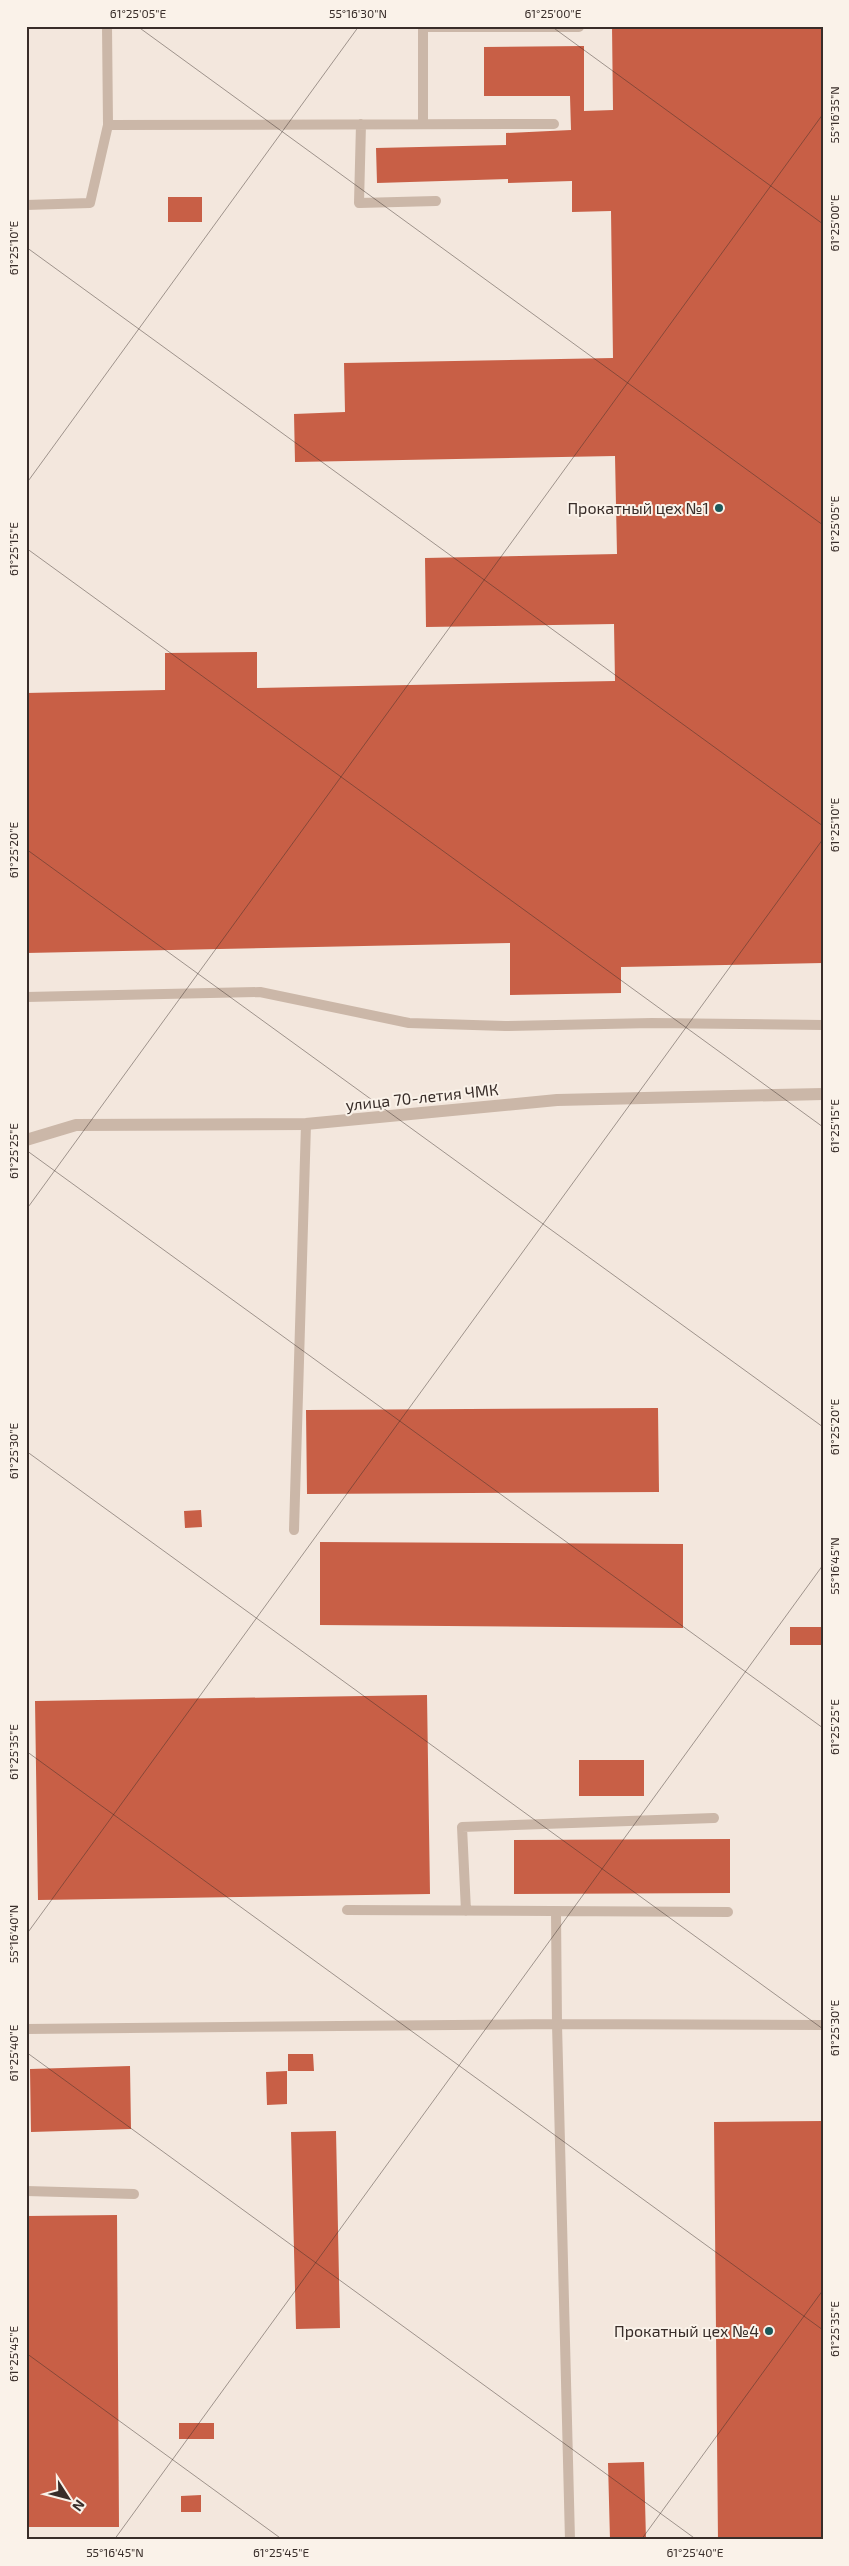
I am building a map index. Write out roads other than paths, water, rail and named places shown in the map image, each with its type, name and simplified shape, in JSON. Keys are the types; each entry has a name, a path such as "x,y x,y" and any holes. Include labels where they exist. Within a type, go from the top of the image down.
{"street":[{"name":"улица 70-летия ЧМК","path":"26,1140 76,1125 306,1124 557,1100 823,1094"}],"lane":[{"path":"26,205 90,203 108,125 107,26"},
{"path":"423,124 423,27 579,27"},
{"path":"361,124 360,203 436,201"},
{"path":"108,125 554,124"},
{"path":"26,997 260,992 409,1023 505,1026 652,1024 823,1025"},
{"path":"294,1530 306,1124"},
{"path":"466,1911 462,1827 714,1818"},
{"path":"347,1910 728,1912"},
{"path":"556,1912 570,2540"},
{"path":"26,2029 557,2024 823,2025"},
{"path":"26,2191 134,2194"}],"place":[{"name":"Прокатный цех №1","path":"719,508"},
{"name":"Прокатный цех №4","path":"769,2331"}]}
